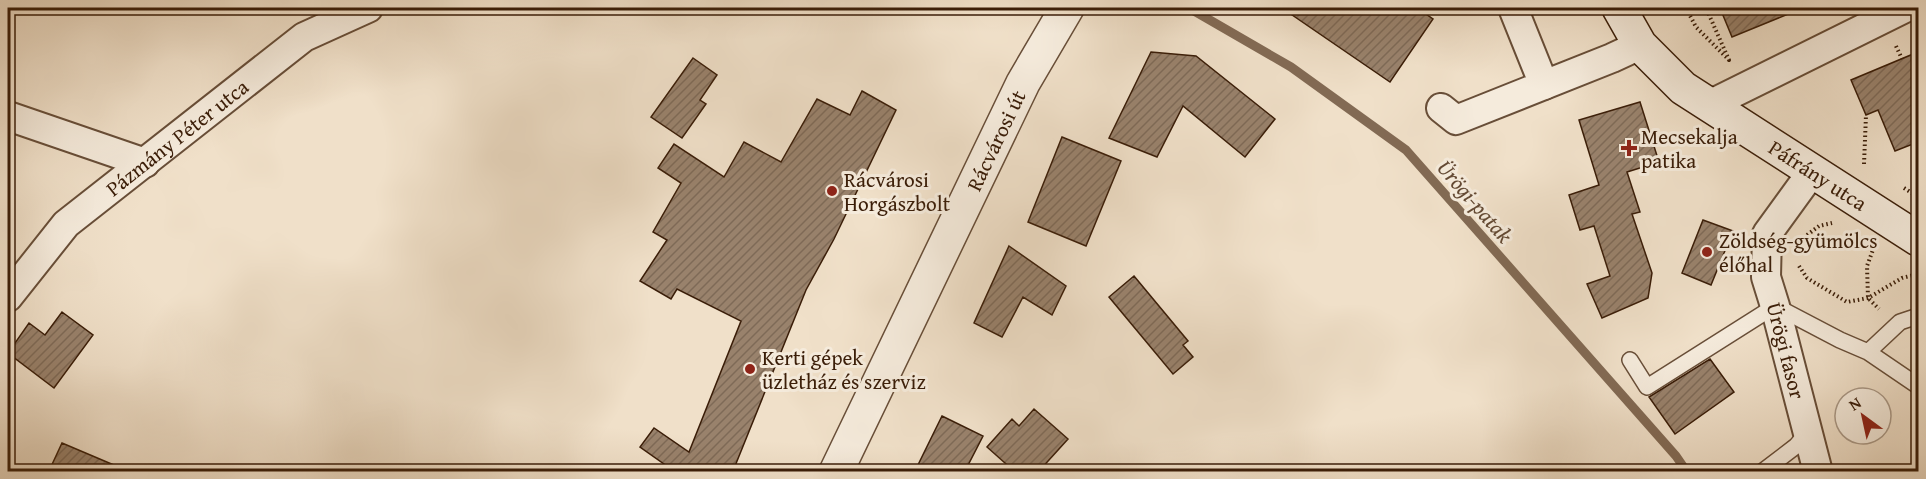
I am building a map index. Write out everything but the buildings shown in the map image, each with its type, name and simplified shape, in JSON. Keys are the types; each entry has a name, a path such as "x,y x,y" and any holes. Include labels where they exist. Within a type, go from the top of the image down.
{"street":[{"name":"Pázmány Péter utca","path":"8,297 66,224 304,37 368,8"},
{"name":"Rácvárosi út","path":"836,471 1023,83 1067,8"},
{"path":"1513,8 1544,85"},
{"name":"Páfrány utca","path":"1619,8 1640,45 1683,88 1918,239"},
{"path":"1709,105 1905,8"},
{"path":"1442,108 1456,120 1640,45"},
{"path":"8,116 145,163"},
{"name":"Ürögi fasor","path":"1812,172 1767,234 1766,277 1818,471"}],"lane":[{"path":"1630,360 1647,387 1775,306 1868,352 1918,386"},
{"path":"1868,352 1900,322 1918,316"},
{"path":"1762,471 1796,446 1808,432"}],"path":[{"path":"1686,8 1696,27 1729,60 1706,8"},
{"path":"1864,164 1866,115"},
{"path":"1855,158 1873,169"},
{"path":"1900,186 1918,197"},
{"path":"1802,241 1818,226 1838,222"},
{"path":"1868,298 1867,266 1875,245"},
{"path":"1798,261 1800,270 1808,278 1847,303 1868,298 1902,278 1918,274"}],"waterway":[{"name":"Ürögi-patak","path":"1189,8 1291,67 1406,150 1676,456 1687,472"}],"place":[{"name":"Mecsekalja patika","path":"1629,148"},
{"name":"Rácvárosi Horgászbolt","path":"832,191"},
{"name":"Zöldség-gyümölcs élőhal","path":"1707,252"},
{"name":"Kerti gépek üzletház és szerviz","path":"750,369"}]}
